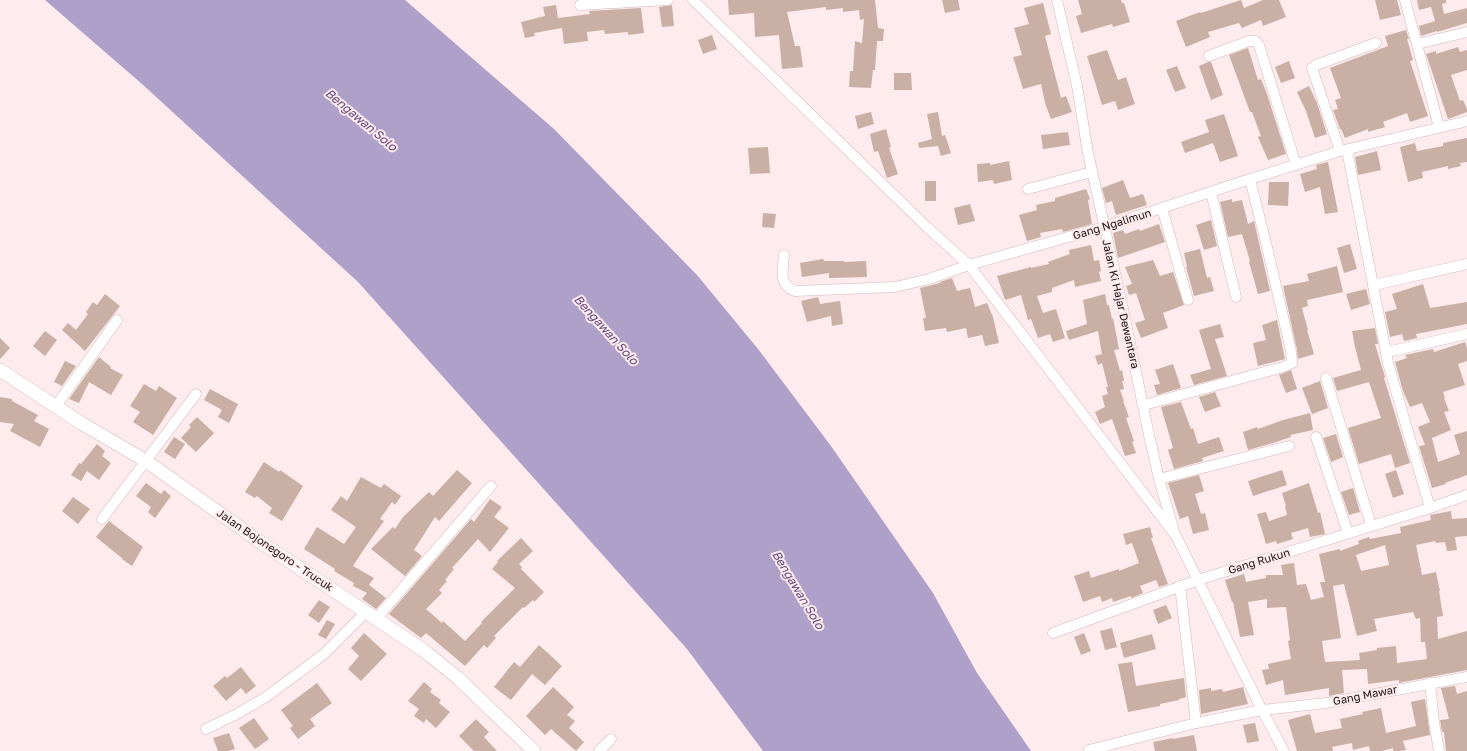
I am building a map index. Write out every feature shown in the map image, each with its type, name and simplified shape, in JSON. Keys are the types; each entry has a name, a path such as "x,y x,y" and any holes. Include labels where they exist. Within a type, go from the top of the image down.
{"street":[{"path":"580,5 668,0"},
{"path":"693,0 923,223 969,265 1176,536 1262,710 1284,751"},
{"name":"Jalan Ki Hajar Dewantara","path":"1057,0 1076,86 1092,172 1159,479 1176,536"},
{"path":"1405,0 1439,127"},
{"path":"1417,44 1467,32"},
{"path":"1209,56 1249,41 1256,41 1259,45 1296,165"},
{"path":"1376,43 1316,65 1312,68 1344,150 1374,285 1388,363 1430,508"},
{"name":"Gang Ngalimun","path":"784,254 783,282 787,288 795,291 895,287 929,279 969,265 1104,227 1344,150 1467,121"},
{"path":"1028,189 1092,172"},
{"path":"1144,405 1283,367 1292,363 1291,351 1250,179"},
{"path":"1211,192 1236,297"},
{"path":"1162,208 1188,300"},
{"path":"1374,285 1467,264"},
{"path":"56,406 117,320"},
{"path":"1387,352 1467,334"},
{"name":"Jalan Bojonegoro - Trucuk","path":"0,370 81,423 146,461 256,539 423,650 458,678 534,751"},
{"path":"1326,378 1371,525"},
{"path":"102,519 196,394"},
{"path":"1316,437 1348,533"},
{"path":"1159,479 1289,446"},
{"path":"206,729 235,715 266,697 324,654 371,615 491,486"},
{"name":"Gang Rukun","path":"1053,633 1198,580 1371,525 1430,508 1467,495"},
{"path":"1180,586 1196,723"},
{"name":"Gang Mawar","path":"1089,750 1196,723 1262,710 1326,703 1467,677"},
{"path":"1430,683 1439,751"},
{"path":"599,751 611,739"}],"water":[{"name":"Bengawan Solo","path":"45,0 405,0 554,129 697,275 758,349 831,446 933,593 977,673 1031,751 763,751 687,649 358,282 142,84"}],"building":[{"path":"728,0 875,0 878,28 884,29 883,41 877,41 875,70 873,70 871,88 849,87 850,71 853,71 855,41 862,43 864,19 860,20 859,10 843,12 843,8 826,10 826,7 787,12 795,46 800,46 803,67 782,69 779,35 755,37 754,13 729,15"},
{"path":"942,0 958,0 960,10 945,13"},
{"path":"1078,0 1121,0 1122,3 1124,3 1130,22 1113,27 1112,24 1081,33 1076,16 1082,14"},
{"path":"1241,0 1244,8 1263,0 1279,0 1286,17 1263,26 1261,20 1242,28 1239,23 1208,32 1210,37 1186,47 1176,21"},
{"path":"1375,0 1397,0 1401,15 1380,20"},
{"path":"1417,0 1446,0 1446,3 1442,4 1444,14 1467,8 1467,23 1421,36 1419,26 1435,21 1431,7 1419,10"},
{"path":"1043,3 1051,34 1045,36 1061,98 1066,96 1072,112 1051,119 1045,103 1041,84 1023,89 1013,57 1022,55 1014,28 1029,24 1024,8"},
{"path":"556,5 558,18 590,14 589,11 641,8 644,33 628,35 628,32 605,34 604,30 587,32 588,41 564,44 562,28 534,33 535,36 525,38 521,22 545,16 543,7"},
{"path":"672,5 674,26 662,27 659,7"},
{"path":"1406,30 1413,60 1410,61 1428,116 1410,122 1407,113 1383,122 1385,127 1368,132 1368,129 1345,138 1333,110 1338,109 1335,100 1341,98 1330,68 1388,46 1385,36"},
{"path":"712,35 717,49 703,54 698,40"},
{"path":"1458,47 1460,52 1467,50 1467,70 1451,75 1460,101 1463,100 1467,112 1448,119 1426,54 1436,51 1436,54"},
{"path":"1248,48 1258,80 1261,79 1267,94 1286,154 1268,160 1258,137 1261,136 1252,112 1250,112 1229,55"},
{"path":"1107,50 1118,80 1126,77 1135,104 1118,110 1115,101 1102,105 1087,56"},
{"path":"1289,61 1295,78 1281,83 1275,67"},
{"path":"1211,62 1223,95 1211,100 1199,66"},
{"path":"1177,66 1186,88 1175,92 1166,70"},
{"path":"894,73 911,73 912,90 894,90"},
{"path":"1309,86 1317,103 1327,134 1315,138 1306,111 1297,92"},
{"path":"871,112 874,124 858,129 855,116"},
{"path":"938,112 942,136 945,135 951,153 941,156 938,146 919,148 918,143 932,139 927,114"},
{"path":"1224,114 1238,156 1220,162 1213,143 1185,153 1181,142 1209,132 1205,120"},
{"path":"886,129 891,147 889,148 898,174 887,178 878,151 874,152 870,134"},
{"path":"1068,132 1070,145 1043,149 1041,135"},
{"path":"1467,138 1467,162 1460,163 1461,166 1448,169 1448,166 1422,172 1423,178 1408,182 1400,147 1415,143 1417,151 1443,146 1443,143"},
{"path":"768,147 770,173 750,174 748,148"},
{"path":"1377,151 1381,170 1358,175 1355,157"},
{"path":"1009,161 1012,180 994,184 993,180 978,182 977,164 990,163 990,165"},
{"path":"1328,162 1338,212 1325,214 1320,187 1305,192 1300,174 1317,169 1316,165"},
{"path":"1123,180 1130,198 1143,194 1147,205 1116,215 1112,201 1106,203 1102,188"},
{"path":"925,181 936,181 936,201 925,201"},
{"path":"1269,182 1289,182 1288,206 1268,205"},
{"path":"1086,189 1090,199 1088,200 1092,224 1063,232 1062,229 1040,233 1041,237 1027,241 1019,215 1037,210 1036,205 1055,201 1055,198"},
{"path":"1232,199 1232,202 1242,200 1248,224 1254,221 1270,291 1258,294 1242,234 1228,237 1220,202"},
{"path":"970,204 975,221 958,225 954,208"},
{"path":"763,213 776,214 774,228 762,227"},
{"path":"1211,220 1217,246 1204,250 1196,225"},
{"path":"1159,224 1165,242 1118,258 1113,233 1123,230 1125,234 1139,229 1140,231"},
{"path":"1350,244 1357,269 1344,273 1337,248"},
{"path":"1091,245 1094,261 1099,260 1101,281 1075,287 1074,280 1052,288 1052,292 1037,296 1043,313 1056,309 1065,338 1053,342 1050,334 1038,338 1031,319 1028,320 1021,295 1005,300 997,276 1049,264 1048,262 1070,254 1069,250"},
{"path":"1200,249 1207,278 1210,277 1214,291 1194,296 1186,267 1184,253"},
{"path":"823,259 824,261 844,262 866,261 867,277 829,278 829,273 802,277 800,263"},
{"path":"1153,260 1160,276 1173,272 1184,305 1163,313 1168,328 1141,338 1135,323 1145,320 1136,293 1129,295 1126,286 1132,284 1125,267"},
{"path":"1337,266 1343,292 1307,300 1308,306 1302,308 1314,354 1298,359 1283,286 1309,281 1307,274"},
{"path":"952,278 957,291 970,288 975,307 987,303 993,317 999,343 985,346 982,335 968,338 966,328 947,332 946,328 925,331 923,318 926,318 920,288"},
{"path":"1423,284 1430,308 1467,302 1467,324 1416,334 1417,338 1404,341 1402,334 1390,337 1385,312 1397,309 1392,294"},
{"path":"1366,289 1370,304 1351,310 1346,294"},
{"path":"105,294 120,306 85,351 62,330 68,323 76,330 88,314 86,312 93,302 97,305"},
{"path":"1105,294 1107,305 1109,305 1112,319 1113,318 1119,349 1114,350 1120,371 1122,370 1124,381 1122,381 1124,389 1120,390 1129,417 1126,418 1134,441 1132,442 1136,453 1125,456 1112,419 1100,424 1095,412 1105,407 1102,396 1108,394 1106,387 1108,387 1102,363 1098,365 1095,356 1102,354 1098,331 1069,340 1066,331 1087,324 1083,300"},
{"path":"818,297 820,304 840,301 843,324 832,326 831,316 807,322 801,301"},
{"path":"1277,320 1285,359 1258,366 1253,343 1266,340 1262,325"},
{"path":"1220,324 1224,337 1215,339 1227,376 1194,385 1190,375 1211,369 1199,330"},
{"path":"1375,328 1378,344 1375,344 1410,463 1395,468 1391,454 1359,464 1348,428 1381,418 1369,382 1337,391 1333,378 1361,370 1352,331"},
{"path":"45,331 57,340 45,356 33,346"},
{"path":"0,338 10,348 0,359"},
{"path":"1465,342 1467,348 1467,361 1458,364 1465,385 1443,392 1449,411 1444,412 1451,430 1432,438 1438,462 1460,454 1454,435 1467,431 1467,475 1432,488 1419,446 1425,445 1418,427 1430,422 1422,403 1410,407 1403,391 1395,362 1407,358 1405,355 1433,349 1434,352"},
{"path":"99,357 111,367 110,368 123,375 111,395 89,382 79,403 69,399"},
{"path":"65,361 76,366 62,386 54,382"},
{"path":"1173,364 1181,388 1157,395 1154,385 1160,384 1155,370"},
{"path":"1291,370 1297,389 1286,393 1279,375"},
{"path":"1320,381 1328,408 1312,414 1302,388"},
{"path":"144,384 156,391 159,386 177,398 153,435 133,422 140,412 130,406"},
{"path":"210,389 238,404 229,423 218,417 222,410 204,400"},
{"path":"1215,392 1221,406 1205,412 1199,397"},
{"path":"0,397 12,399 12,401 38,415 34,421 49,429 40,447 10,431 14,424 0,422"},
{"path":"1181,402 1191,429 1193,428 1198,444 1219,437 1224,451 1202,458 1203,461 1174,469 1168,450 1173,448 1161,407"},
{"path":"1310,413 1313,430 1290,435 1291,437 1248,450 1243,432 1257,427 1258,429 1283,420"},
{"path":"197,417 214,433 196,452 181,438 191,427 189,425"},
{"path":"1336,434 1343,457 1331,462 1323,438"},
{"path":"174,437 185,444 175,459 164,452"},
{"path":"97,444 105,451 102,456 111,463 99,480 87,471 81,481 71,475 79,463 81,464"},
{"path":"264,462 279,472 280,470 303,486 282,521 269,513 272,508 257,496 255,498 245,492"},
{"path":"457,470 472,483 439,521 435,517 414,550 422,556 405,576 371,549 393,527 395,529 403,517 429,492 433,496"},
{"path":"1282,470 1287,485 1253,496 1248,481"},
{"path":"1396,470 1404,494 1393,498 1385,474"},
{"path":"1199,475 1204,491 1195,494 1201,514 1205,513 1209,530 1193,534 1188,516 1180,519 1168,483"},
{"path":"361,477 381,488 384,484 401,496 395,505 392,502 380,519 384,521 353,566 374,578 369,585 386,598 376,609 362,599 367,593 353,586 354,583 334,571 335,569 304,549 317,527 344,544 356,527 331,510 341,496 347,501"},
{"path":"146,483 161,494 164,490 171,496 155,518 148,512 151,507 136,496"},
{"path":"1309,483 1318,513 1320,512 1325,534 1310,537 1308,528 1291,533 1293,539 1277,544 1276,541 1266,544 1257,514 1266,512 1269,521 1287,515 1282,493"},
{"path":"1353,488 1360,512 1349,515 1341,492"},
{"path":"73,497 90,509 78,524 62,511"},
{"path":"490,499 502,507 494,517 509,528 490,552 478,539 452,568 454,569 445,580 447,581 439,590 442,593 426,609 442,623 443,621 465,641 482,623 481,622 515,588 492,569 498,562 497,561 521,538 533,551 519,564 522,567 521,569 544,592 534,602 533,600 524,608 523,607 494,636 496,638 487,648 484,645 465,666 426,633 421,638 389,614 471,519 474,522"},
{"path":"1451,511 1452,519 1467,518 1467,536 1455,537 1457,550 1447,551 1445,542 1436,543 1435,541 1416,545 1422,575 1436,572 1443,616 1437,617 1438,639 1467,631 1467,670 1399,683 1399,680 1368,684 1367,669 1342,670 1344,693 1329,696 1329,688 1285,695 1283,680 1266,685 1262,670 1269,669 1268,664 1291,659 1288,641 1290,640 1286,607 1267,608 1267,599 1248,602 1254,635 1240,637 1233,602 1225,580 1244,574 1246,582 1266,578 1266,575 1283,575 1281,565 1294,563 1297,585 1306,584 1311,600 1324,597 1320,582 1325,582 1319,554 1340,549 1340,551 1359,544 1358,541 1369,537 1370,539 1401,533 1400,527 1431,520 1430,515","holes":["1385,545 1389,565 1361,571 1356,555","1344,584 1357,636 1377,631 1374,619 1413,612 1416,619 1420,618 1421,642 1425,642 1427,659 1397,663 1396,646 1377,648 1377,650 1359,653 1360,660 1325,662 1322,641 1341,638 1333,586"]},
{"path":"109,521 143,547 132,566 96,537"},
{"path":"1150,527 1153,538 1151,538 1168,584 1159,587 1156,580 1140,586 1143,593 1131,598 1131,596 1113,602 1112,598 1102,602 1100,596 1083,602 1074,576 1089,571 1091,578 1119,569 1119,571 1139,563 1132,543 1126,545 1123,534"},
{"path":"319,600 330,607 319,623 308,615"},
{"path":"1166,605 1172,618 1158,624 1153,610"},
{"path":"327,620 335,624 326,639 318,635"},
{"path":"1112,628 1117,647 1105,650 1100,631"},
{"path":"364,633 387,654 361,681 348,669 359,656 351,648"},
{"path":"1084,633 1091,651 1081,655 1074,637"},
{"path":"1152,634 1156,649 1124,658 1120,643"},
{"path":"539,645 562,666 545,685 532,674 511,700 494,687 514,662 520,667"},
{"path":"1132,662 1136,686 1184,678 1186,697 1160,704 1160,706 1128,712 1118,664"},
{"path":"241,667 256,686 246,694 241,688 226,701 213,686 225,676 227,678"},
{"path":"424,682 432,689 430,692 441,700 439,703 450,712 436,728 426,719 424,723 414,716 419,709 408,701"},
{"path":"317,683 332,703 310,719 315,726 298,739 290,728 293,726 281,710"},
{"path":"1455,686 1457,694 1467,691 1467,751 1446,751 1444,732 1442,732 1440,720 1449,719 1441,688"},
{"path":"553,687 574,707 567,715 575,721 569,728 584,742 576,751 551,729 545,735 526,716"},
{"path":"1243,687 1248,704 1201,714 1199,690 1211,688 1211,691 1222,689 1223,692"},
{"path":"1425,699 1430,735 1403,741 1406,750 1393,751 1393,748 1382,751 1370,751 1369,746 1353,750 1352,743 1332,747 1333,751 1297,751 1288,720 1310,714 1315,733 1342,728 1340,719 1381,708 1386,733 1416,726 1411,702"},
{"path":"254,718 269,739 255,749 239,728"},
{"path":"476,719 489,732 484,737 497,751 474,751 459,736"},
{"path":"1255,723 1259,741 1247,743 1243,725"},
{"path":"229,733 235,749 218,751 213,738"},
{"path":"1194,735 1197,751 1155,751 1153,742"}]}
